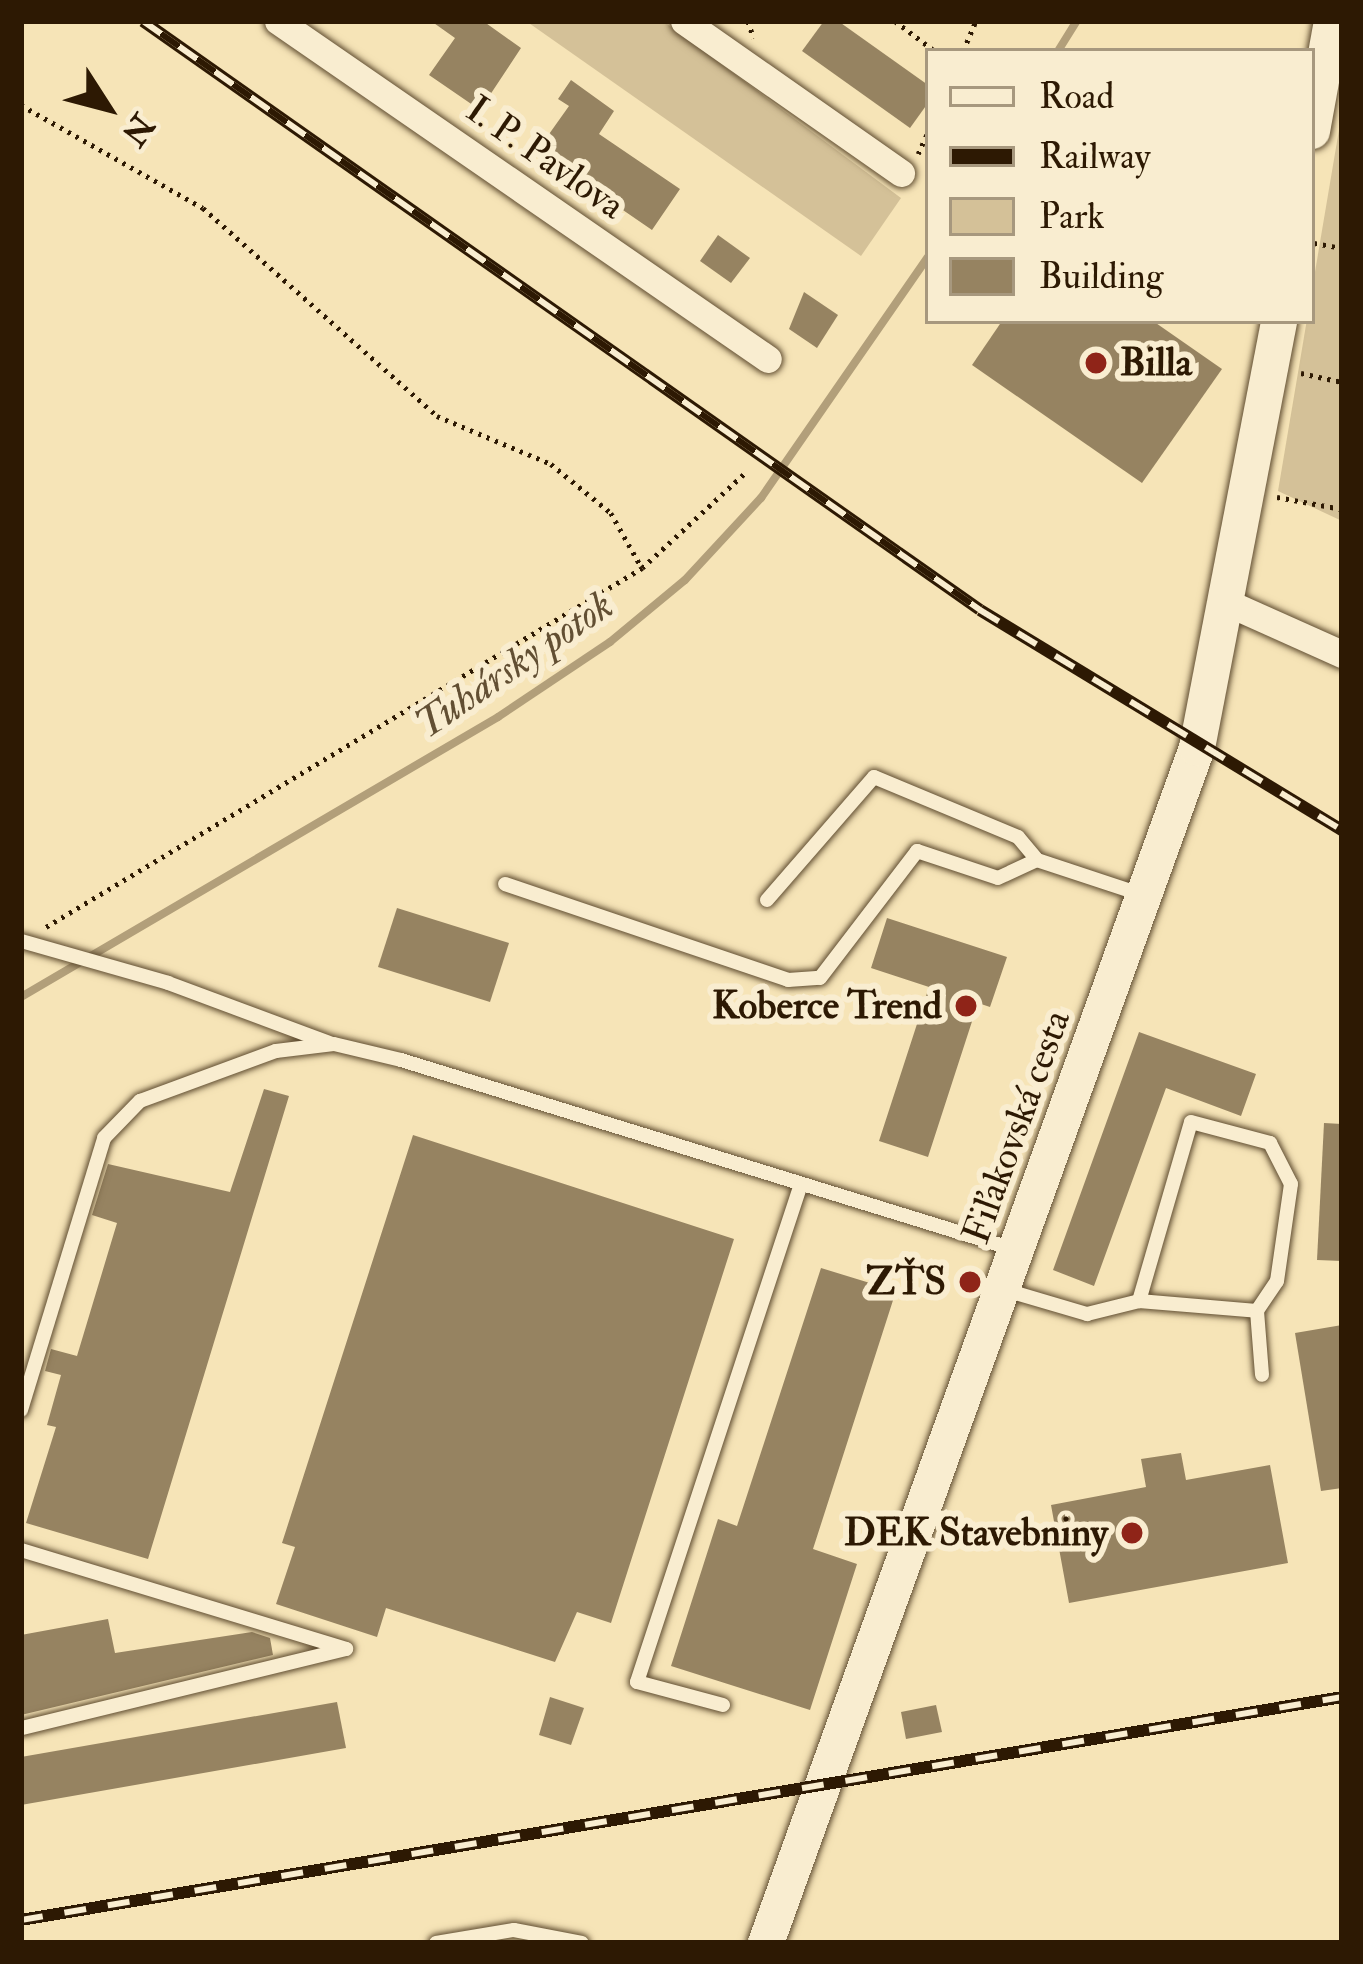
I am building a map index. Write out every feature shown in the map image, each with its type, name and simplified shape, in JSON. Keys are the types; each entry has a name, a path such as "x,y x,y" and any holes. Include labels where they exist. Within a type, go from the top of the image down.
{"street":[{"path":"684,21 901,173"},
{"path":"1315,114 1332,21"},
{"name":"I. P. Pavlova","path":"290,25 768,359"},
{"name":"Fiľakovská cesta","path":"766,1943 1197,748 1278,324"},
{"path":"1228,603 1342,654"}],"lane":[{"path":"766,900 874,777 1018,837 1037,860 1145,896"},
{"path":"505,884 788,980 820,978 916,850 998,878 1037,860"},
{"path":"21,941 168,983 334,1044 1017,1250"},
{"path":"21,1410 104,1138 140,1101 276,1051 334,1044"},
{"path":"1139,1301 1191,1122 1270,1143 1291,1184 1277,1281 1257,1311 1262,1375"},
{"path":"723,1705 637,1682 801,1184"},
{"path":"1002,1289 1087,1314 1139,1301 1257,1311"},
{"path":"21,1550 346,1649 21,1728"},
{"path":"436,1943 514,1930 582,1943"}],"path":[{"path":"896,21 931,48"},
{"path":"21,105 203,208 437,416 551,464 611,513 642,568"},
{"path":"1291,370 1342,382"},
{"path":"21,941 642,568 744,473"},
{"path":"1268,495 1342,509"}],"green space":[{"path":"526,21 663,21 901,198 861,256"},
{"path":"1342,112 1342,521 1278,491 1306,324 1315,324 1315,272"}],"building":[{"path":"431,21 483,21 521,48 480,110 429,75 455,38"},
{"path":"824,21 838,21 925,83 925,107 910,128 802,51"},
{"path":"571,80 614,111 599,134 680,189 652,230 537,151 569,106 558,99"},
{"path":"718,235 750,258 731,283 700,261"},
{"path":"804,292 838,315 817,348 789,329"},
{"path":"1000,324 1157,324 1222,369 1142,483 972,365"},
{"path":"397,908 509,943 490,1002 378,967"},
{"path":"887,918 1007,957 990,1007 978,1003 928,1157 879,1141 929,987 871,968"},
{"path":"1139,1032 1256,1074 1241,1116 1166,1088 1094,1286 1053,1270"},
{"path":"264,1089 289,1096 148,1559 26,1523 56,1427 47,1425 61,1375 45,1371 51,1349 77,1356 117,1223 92,1215 108,1164 230,1192"},
{"path":"1324,1123 1342,1124 1342,1261 1317,1260"},
{"path":"413,1135 734,1239 611,1623 577,1612 555,1662 386,1608 377,1637 276,1604 295,1547 282,1543"},
{"path":"821,1268 896,1291 813,1549 857,1564 810,1710 671,1666 718,1519 737,1526"},
{"path":"1342,1325 1342,1488 1321,1491 1295,1333"},
{"path":"1181,1453 1186,1480 1270,1465 1288,1563 1069,1603 1051,1505 1146,1487 1141,1459"},
{"path":"108,1619 115,1653 252,1632 270,1638 273,1655 21,1715 21,1635"},
{"path":"550,1697 584,1708 571,1745 539,1735"},
{"path":"337,1702 346,1748 21,1805 21,1757"},
{"path":"936,1705 942,1732 906,1739 901,1712"}],"waterway":[{"name":"Tuhársky potok","path":"1060,48 1077,21"},
{"name":"Tuhársky potok","path":"21,997 498,717 610,642 685,580 761,498 925,261"}],"railway":[{"path":"143,21 980,610 1342,830"},
{"path":"21,1920 1342,1697"}],"place":[{"name":"Billa","path":"1096,363"},
{"name":"Koberce Trend","path":"966,1006"},
{"name":"ZŤS","path":"970,1282"},
{"name":"DEK Stavebniny","path":"1132,1533"}]}
